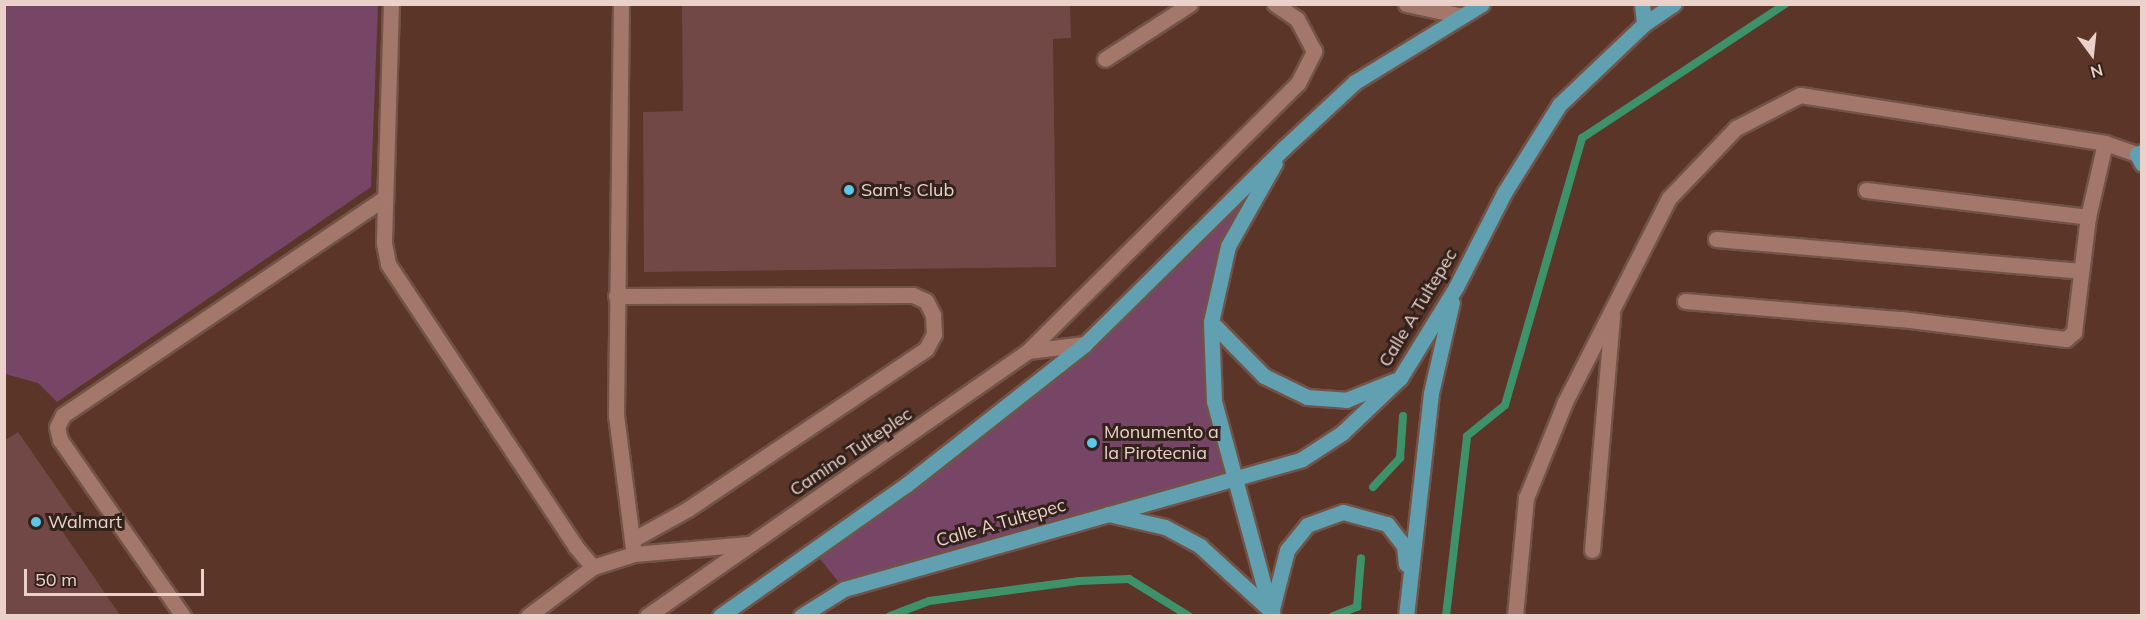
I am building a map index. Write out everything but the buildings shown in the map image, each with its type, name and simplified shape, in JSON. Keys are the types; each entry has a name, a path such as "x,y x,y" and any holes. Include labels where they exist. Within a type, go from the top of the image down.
{"main road":[{"path":"720,615 906,485 1085,344 1284,148 1355,82 1482,4"},
{"path":"1642,4 1644,24"},
{"name":"Calle A Tultepec","path":"801,615 844,589 1106,514 1237,480 1302,459 1342,434 1400,378 1456,287 1504,193 1559,105 1644,24 1674,4"},
{"path":"1272,614 1214,401 1212,322 1228,246 1284,148"},
{"path":"1406,615 1431,393 1456,287"},
{"path":"1212,322 1264,376 1307,397 1346,400 1400,378"},
{"path":"1272,614 1287,550 1308,525 1343,512 1387,524 1404,546 1409,590"},
{"path":"1106,514 1165,526 1200,546 1272,614"}],"street":[{"path":"391,4 384,243 388,264 576,547 593,567"},
{"path":"621,4 616,415 633,547"},
{"path":"1105,59 1190,4"},
{"path":"1028,351 1298,83 1314,51 1297,19 1275,4"},
{"path":"1406,4 1462,16"},
{"path":"1515,615 1526,498 1565,402 1669,198 1736,128 1800,95 2105,143 2140,156"},
{"path":"1684,301 1901,319 2066,339 2074,332 2088,217 2105,143"},
{"path":"1866,190 2088,217"},
{"path":"183,615 60,440 57,427 63,415 385,198"},
{"path":"1716,239 2081,271"},
{"path":"528,615 593,567 633,547 926,350 934,334 933,315 926,301 913,295 616,296"},
{"path":"1592,550 1613,306"},
{"name":"Camino Tulteplec","path":"647,615 1028,351 1085,344"},
{"path":"633,547 751,544"},
{"path":"546,615 553,598"}],"shaded area":[{"path":"5,4 378,5 371,187 57,402 38,383 5,374"},
{"path":"1282,151 1228,246 1211,312 1214,401 1234,479 844,589 813,550 1128,310"}],"waterway":[{"path":"1446,616 1467,436 1505,405 1582,138 1785,4"},
{"path":"1373,487 1400,458 1403,416"},
{"path":"1333,616 1357,607 1361,558"},
{"path":"890,616 929,601 1078,581 1129,579 1189,616"}],"place":[{"name":"Sam's Club","path":"849,190"},
{"name":"Monumento a la Pirotecnia","path":"1092,443"},
{"name":"Walmart","path":"36,522"}]}
